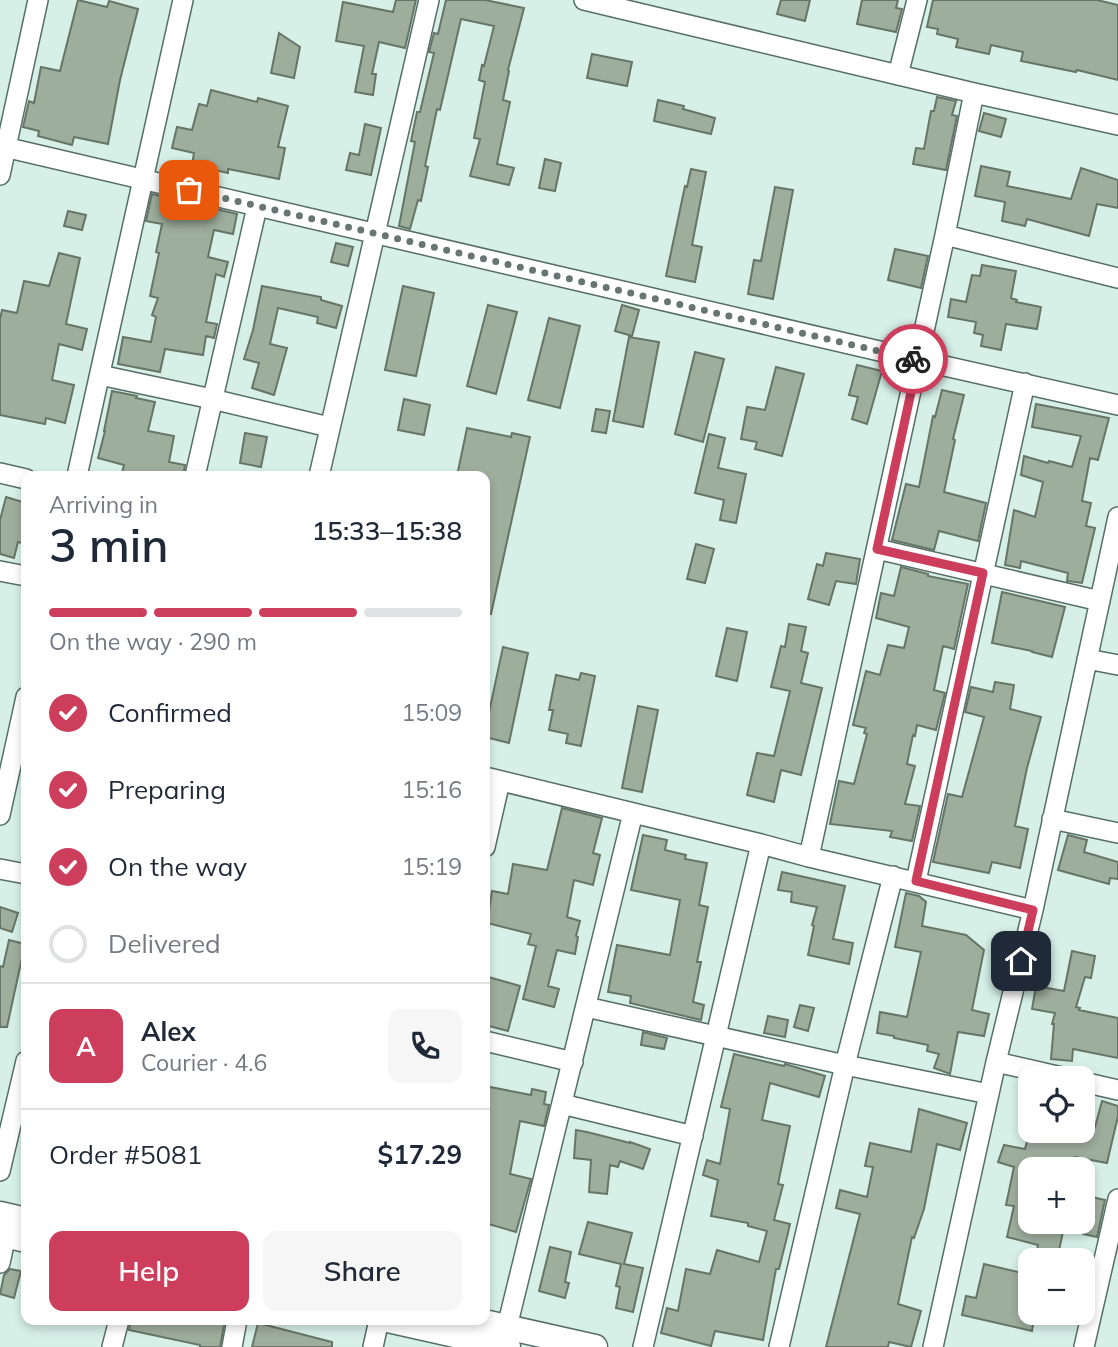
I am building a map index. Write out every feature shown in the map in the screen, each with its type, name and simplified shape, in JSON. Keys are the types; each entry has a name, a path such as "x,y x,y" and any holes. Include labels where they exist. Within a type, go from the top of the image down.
{"main road":[{"path":"414,1325 503,1342 595,1347"},
{"path":"481,1325 503,1342"}],"street":[{"path":"0,175 3,147 38,0"},
{"path":"78,471 183,0"},
{"path":"320,471 429,0"},
{"path":"584,0 1118,125"},
{"path":"898,75 917,0"},
{"path":"809,857 974,93"},
{"path":"3,147 1118,405"},
{"path":"196,471 257,207"},
{"path":"945,235 1118,278"},
{"path":"100,375 329,427"},
{"path":"916,881 1025,383"},
{"path":"0,472 21,477"},
{"path":"933,1347 996,1062 1033,910 1118,517"},
{"path":"877,549 1100,601"},
{"path":"0,571 21,575"},
{"path":"1087,659 1118,665"},
{"path":"0,815 21,720"},
{"path":"490,798 492,779 1033,910"},
{"path":"503,1342 634,813"},
{"path":"1052,819 1118,833"},
{"path":"643,1347 761,844"},
{"path":"0,869 21,873"},
{"path":"779,1347 845,1065 893,876"},
{"path":"586,1007 989,1094"},
{"path":"490,1042 573,1062"},
{"path":"996,1062 1018,1067"},
{"path":"0,1171 21,1081"},
{"path":"1095,1085 1118,1090"},
{"path":"562,1104 693,1136"},
{"path":"1084,1347 1114,1235 1118,1199"},
{"path":"0,1263 8,1231"},
{"path":"112,1347 118,1325"},
{"path":"232,1347 236,1325"},
{"path":"373,1347 378,1325"}],"building":[{"path":"78,0 107,7 109,1 138,9 120,80 108,144 74,137 72,145 38,136 39,131 23,127 29,101 34,103 41,67 60,71"},
{"path":"396,0 416,0 405,48 379,42 372,74 376,74 373,95 355,92 364,46 336,41 343,2 393,12"},
{"path":"446,0 485,0 524,8 508,70 503,100 510,102 497,164 514,168 509,185 470,176 480,139 474,138 485,82 479,80 494,26 461,19 440,110 437,109 421,201 418,200 410,229 399,226 415,142 411,141 434,53 429,52 434,33 438,34"},
{"path":"781,0 810,0 805,21 777,14"},
{"path":"862,0 898,0 896,8 902,9 896,32 857,24"},
{"path":"933,0 1097,0 1118,5 1118,80 1021,61 1023,52 991,45 989,54 956,47 958,39 937,34 938,29 927,27"},
{"path":"279,33 300,47 294,78 271,73"},
{"path":"592,54 632,62 627,86 587,78"},
{"path":"211,90 257,102 258,98 288,106 278,147 285,148 279,179 228,169 228,173 192,165 194,153 172,148 177,127 192,130 199,104 207,106"},
{"path":"937,97 956,101 952,115 957,116 946,170 913,164 916,148 924,149 931,111 934,111"},
{"path":"658,100 684,106 683,109 715,118 711,134 654,121"},
{"path":"984,113 1006,119 1001,137 979,131"},
{"path":"365,124 381,128 371,175 346,170 350,153 359,155"},
{"path":"545,159 561,163 555,191 539,188"},
{"path":"981,166 1010,172 1007,186 1071,199 1081,168 1118,180 1118,208 1097,204 1089,236 1027,219 1025,226 1002,221 1005,202 975,196"},
{"path":"691,169 706,172 692,245 702,247 695,282 666,276"},
{"path":"775,187 793,190 773,299 748,294 754,260 761,261"},
{"path":"152,194 237,214 233,234 214,230 208,257 228,262 224,277 216,274 206,322 217,324 214,338 206,336 203,355 165,349 160,372 118,364 123,337 151,342 156,317 152,315 158,298 150,296 162,224 146,221"},
{"path":"68,211 86,215 82,230 64,226"},
{"path":"336,243 353,247 348,266 331,262"},
{"path":"895,249 928,256 921,288 888,280"},
{"path":"59,253 80,258 66,324 87,329 82,350 59,344 52,380 74,385 65,423 46,418 45,424 0,415 2,310 17,313 24,281 49,286"},
{"path":"982,265 1016,271 1011,298 1017,300 1016,302 1041,307 1037,329 1006,324 1001,350 981,346 983,335 974,333 976,322 948,317 951,299 966,302 972,275 980,276"},
{"path":"262,286 321,297 321,300 342,306 336,328 317,323 318,317 278,308 270,344 287,348 274,395 252,388 259,363 244,359"},
{"path":"403,286 434,293 416,376 385,370"},
{"path":"488,305 517,312 496,394 467,386"},
{"path":"622,305 639,310 632,336 615,331"},
{"path":"549,318 580,326 560,408 528,400"},
{"path":"629,337 659,342 643,427 613,421"},
{"path":"695,352 724,359 703,442 675,434"},
{"path":"857,365 882,371 867,424 852,419 858,397 849,395"},
{"path":"776,367 804,374 782,456 755,449 757,442 741,439 747,407 765,410"},
{"path":"942,390 964,395 944,492 986,503 978,541 939,531 934,550 892,540 906,484 919,487 933,416 935,417"},
{"path":"112,391 155,402 148,431 174,436 169,462 185,465 184,471 122,471 124,465 98,458"},
{"path":"404,399 430,405 424,435 398,430"},
{"path":"1036,404 1109,418 1098,460 1090,458 1082,501 1091,503 1086,526 1095,528 1082,583 1067,581 1068,573 1021,561 1020,568 1005,565 1014,510 1035,517 1043,482 1021,475 1024,456 1072,467 1081,436 1032,427"},
{"path":"596,409 610,411 606,433 592,431"},
{"path":"467,428 511,437 512,433 530,437 491,614 490,471 458,471"},
{"path":"245,433 267,437 261,467 240,463"},
{"path":"709,434 725,438 718,468 746,474 736,523 720,520 724,500 695,493"},
{"path":"6,497 21,502 21,543 18,542 14,558 0,554 0,520"},
{"path":"696,544 714,549 705,583 687,579"},
{"path":"826,553 860,559 856,584 836,581 829,605 808,599 817,564 823,566"},
{"path":"901,567 968,584 954,649 943,646 934,690 945,693 936,730 917,725 915,736 913,735 907,764 915,766 905,804 920,806 912,841 890,837 892,831 830,824 839,781 854,784 867,734 864,733 866,728 853,725 866,671 880,675 888,645 904,648 909,627 876,618 881,593 894,596"},
{"path":"1002,592 1065,607 1052,657 992,643"},
{"path":"789,624 806,627 801,651 808,653 801,683 822,688 801,775 781,770 774,802 747,795 757,753 774,756 790,691 771,687 781,646 785,647"},
{"path":"727,628 747,632 737,681 716,676"},
{"path":"503,647 528,653 509,743 490,738 490,708"},
{"path":"581,673 595,676 581,746 566,743 568,734 549,730 553,710 549,710 556,675 579,680"},
{"path":"995,682 1014,685 1010,709 1041,717 1015,826 1028,829 1020,868 992,862 989,873 933,862 948,794 962,797 984,717 965,712 971,687 993,692"},
{"path":"638,706 658,710 642,792 622,788"},
{"path":"562,808 602,818 593,853 600,855 593,885 574,880 567,917 580,921 576,936 578,937 575,954 557,950 548,986 559,989 554,1007 523,999 536,946 528,944 531,934 490,924 492,891 508,894 513,864 547,870"},
{"path":"643,835 667,840 665,850 686,855 685,859 707,863 699,905 708,907 697,962 701,962 693,1002 704,1005 701,1020 630,1003 631,996 608,992 617,945 670,955 680,900 631,890"},
{"path":"1068,835 1087,840 1084,852 1118,862 1118,879 1110,878 1109,884 1058,870"},
{"path":"782,872 845,886 833,939 853,943 849,964 808,955 817,907 791,902 792,892 778,890"},
{"path":"906,893 919,896 926,902 922,926 966,935 984,950 972,1010 989,1014 984,1036 958,1032 950,1074 934,1068 939,1054 927,1051 928,1045 877,1033 880,1012 907,1017 921,952 895,947"},
{"path":"0,907 18,913 12,932 0,928"},
{"path":"9,940 21,943 21,962 7,1027 0,1027 0,966 3,967"},
{"path":"1072,951 1095,956 1091,978 1085,977 1076,1007 1080,1008 1079,1010 1118,1018 1118,1058 1073,1049 1072,1061 1051,1059 1055,1013 1032,1009 1036,986 1064,991"},
{"path":"490,977 520,986 508,1031 490,1026"},
{"path":"800,1005 814,1008 808,1031 794,1027"},
{"path":"768,1016 788,1020 785,1037 764,1033"},
{"path":"643,1032 667,1038 664,1049 641,1045"},
{"path":"734,1054 784,1066 785,1064 825,1076 819,1097 770,1083 762,1120 790,1126 778,1184 783,1185 774,1220 790,1224 779,1269 776,1269 763,1340 715,1331 711,1346 661,1333 667,1308 678,1311 686,1269 710,1274 717,1250 759,1262 767,1231 748,1226 748,1223 711,1216 718,1180 703,1175 707,1160 720,1164 730,1109 721,1107"},
{"path":"490,1087 531,1095 532,1089 546,1092 544,1104 549,1105 544,1126 520,1121 510,1174 531,1179 516,1232 490,1224"},
{"path":"1102,1101 1118,1106 1107,1163 1095,1161 1095,1157 1018,1157 1018,1234 1062,1234 1060,1248 1037,1248 1038,1245 1007,1237 1014,1206 1006,1205 1014,1167 998,1162 1004,1145 1025,1149 1027,1143 1095,1143 1095,1127"},
{"path":"919,1109 967,1123 960,1150 937,1144 924,1209 914,1238 912,1237 898,1304 921,1311 911,1347 889,1342 888,1347 826,1347 860,1214 836,1208 840,1190 867,1197 873,1167 865,1166 870,1143 911,1152"},
{"path":"576,1130 650,1149 643,1169 620,1161 618,1167 610,1165 607,1194 589,1192 591,1160 574,1158"},
{"path":"1095,1198 1105,1200 1097,1237 1083,1234 1095,1234"},
{"path":"588,1222 632,1233 624,1264 643,1268 633,1312 616,1308 620,1287 616,1286 621,1264 579,1254"},
{"path":"550,1247 571,1252 565,1298 539,1291"},
{"path":"984,1264 1018,1272 1018,1325 1033,1325 1032,1331 962,1315 966,1296 976,1298"},
{"path":"10,1269 21,1271 14,1298 0,1294 4,1275"},
{"path":"130,1325 224,1325 220,1347 200,1347 129,1330"},
{"path":"258,1325 332,1342 332,1347 252,1347"}],"way so far":[{"path":"189,190 913,359"}],"route":[{"path":"913,359 918,360 877,549 983,573 916,881 1033,910 1021,961"}]}
